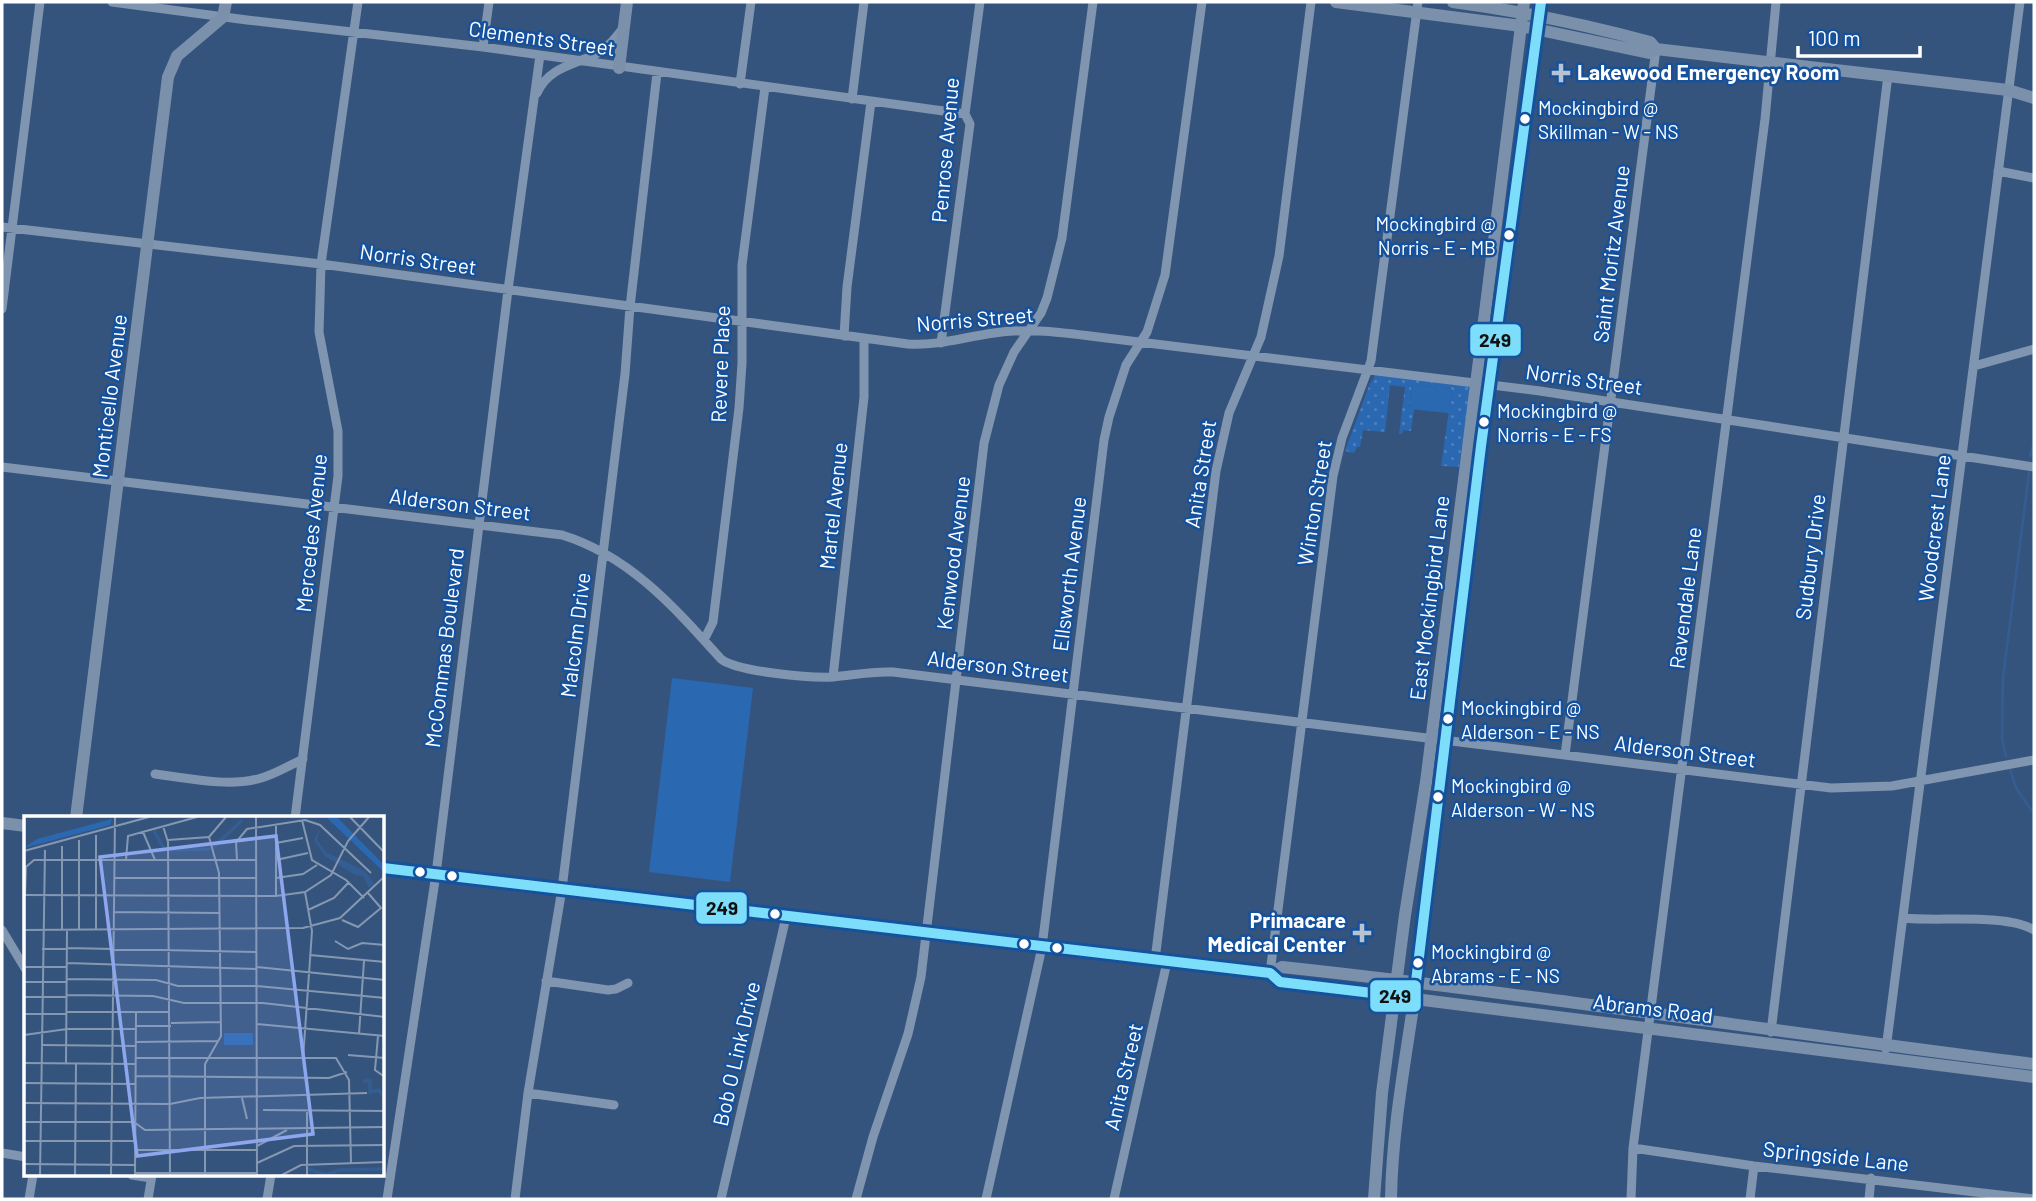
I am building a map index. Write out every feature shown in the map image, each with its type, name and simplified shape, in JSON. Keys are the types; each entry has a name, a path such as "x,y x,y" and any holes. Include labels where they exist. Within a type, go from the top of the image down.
{"main road":[{"path":"223,17 226,2"},
{"path":"619,68 627,2"},
{"path":"1336,2 1417,7 1648,53 1656,49 2008,90 2034,89"},
{"path":"1453,2 1540,8 1650,42 1656,49"},
{"name":"East Mockingbird Lane","path":"1391,1199 1394,1141 1434,843 1438,738 1512,159 1524,7"},
{"name":"East Mockingbird Lane","path":"1512,159 1540,8"},
{"name":"Monticello Avenue","path":"76,816 168,77 177,57 223,17"},
{"path":"2008,90 2034,98"},
{"name":"East Mockingbird Lane","path":"1374,1199 1382,1093 1397,980 1426,782 1438,738"},
{"path":"1426,782 1430,806 1428,831 1434,843"},
{"path":"2,823 24,826"},
{"name":"Abrams Road","path":"385,868 1270,973 1282,967 1416,981 1650,1013 1771,1037"},
{"name":"Abrams Road","path":"1270,973 1280,982 1648,1027 1771,1037 1886,1052 2034,1077"},
{"path":"1560,1016 1561,1001"},
{"name":"Abrams Road","path":"1886,1052 2034,1065"}],"street":[{"path":"2,309 7,227 40,2"},
{"name":"Clements Street","path":"112,2 483,47 965,114"},
{"name":"Mercedes Avenue","path":"295,816 339,458 338,431 319,332 321,264 358,2"},
{"path":"483,47 489,2"},
{"path":"740,84 751,2"},
{"path":"852,99 864,2"},
{"name":"Penrose Avenue","path":"941,343 970,124 965,114 980,2"},
{"name":"Kenwood Avenue","path":"856,1199 873,1137 908,1034 921,977 984,443 999,385 1014,352 1041,313 1047,298 1062,238 1093,2"},
{"name":"Ellsworth Avenue","path":"986,1199 1042,947 1106,429 1126,365 1147,332 1165,275 1202,2"},
{"name":"Anita Street","path":"1114,1199 1161,961 1186,708 1222,440 1229,413 1254,356 1279,256 1311,2"},
{"name":"Ravendale Lane","path":"1631,1199 1633,1148 1771,61 1776,2"},
{"name":"Woodcrest Lane","path":"1886,1052 2020,2"},
{"name":"Winton Street","path":"1270,973 1333,476 1342,438 1370,369 1417,7"},
{"name":"McCommas Boulevard","path":"534,101 547,78 575,61 595,55 604,49 624,26"},
{"name":"Saint Moritz Avenue","path":"1565,755 1656,49"},
{"name":"McCommas Boulevard","path":"387,1199 436,874 508,290 540,55"},
{"name":"Malcolm Drive","path":"516,1199 528,1093 562,889 625,374 630,307 657,73"},
{"name":"Sudbury Drive","path":"1771,1037 1888,75"},
{"name":"Revere Place","path":"704,640 713,622 739,408 742,265 765,87"},
{"path":"844,336 847,287 871,102"},
{"path":"1998,172 2034,178"},
{"name":"Norris Street","path":"7,227 321,264 864,339 925,345 996,332 1030,329 1370,369 1611,401 2034,467"},
{"path":"996,332 1009,340 1014,352"},
{"name":"Martel Avenue","path":"832,677 864,397 864,339"},
{"path":"1974,366 2034,349"},
{"name":"Alderson Street","path":"2,467 562,535 585,542 604,552 640,577 722,659 734,667 816,677 873,671 1438,738 1802,785 1861,789 1892,786 2034,760"},
{"path":"155,774 244,782 277,772 303,759"},
{"name":"Bob O Link Drive","path":"721,1199 786,917"},
{"path":"1903,918 2006,921 2034,930"},
{"path":"2,930 24,967"},
{"path":"546,981 608,990 628,983"},
{"path":"528,1093 614,1105"},
{"name":"Springside Lane","path":"1633,1148 1755,1166 1871,1178 1984,1196 2034,1199"},
{"path":"2,1153 24,1157"},
{"path":"1751,1199 1755,1166"},
{"path":"29,1199 33,1176"},
{"path":"148,1199 151,1176"},
{"path":"267,1199 271,1176"},
{"path":"1869,1199 1871,1178"}],"shaded area":[{"path":"1376,374 1468,386 1470,390 1459,467 1441,466 1452,389 1412,385 1409,408 1414,409 1411,431 1403,430 1402,434 1399,434 1405,387 1390,385 1385,432 1363,430 1360,447 1357,447 1354,453 1345,451"},
{"path":"1412,385 1452,389 1449,413 1409,409"},
{"path":"672,678 753,688 730,882 649,872"}],"waterway":[{"path":"2030,456 2034,442"},
{"path":"2006,756 2002,739 2003,678 2029,473"},
{"path":"2010,769 2016,788 2034,814"}],"transit line":[{"name":"249","path":"385,868 1270,973 1280,982 1414,998 1481,446 1541,2"}],"place":[{"name":"Lakewood Emergency Room","path":"1561,73"},
{"name":"Mockingbird @ Skillman - W - NS","path":"1525,119"},
{"name":"Mockingbird @ Norris - E - MB","path":"1509,235"},
{"name":"Mockingbird @ Norris - E - FS","path":"1484,422"},
{"name":"Mockingbird @ Alderson - E - NS","path":"1448,719"},
{"name":"Mockingbird @ Alderson - W - NS","path":"1438,797"},
{"name":"Primacare Medical Center","path":"1362,933"},
{"name":"Mockingbird @ Abrams - E - NS","path":"1418,963"}]}
